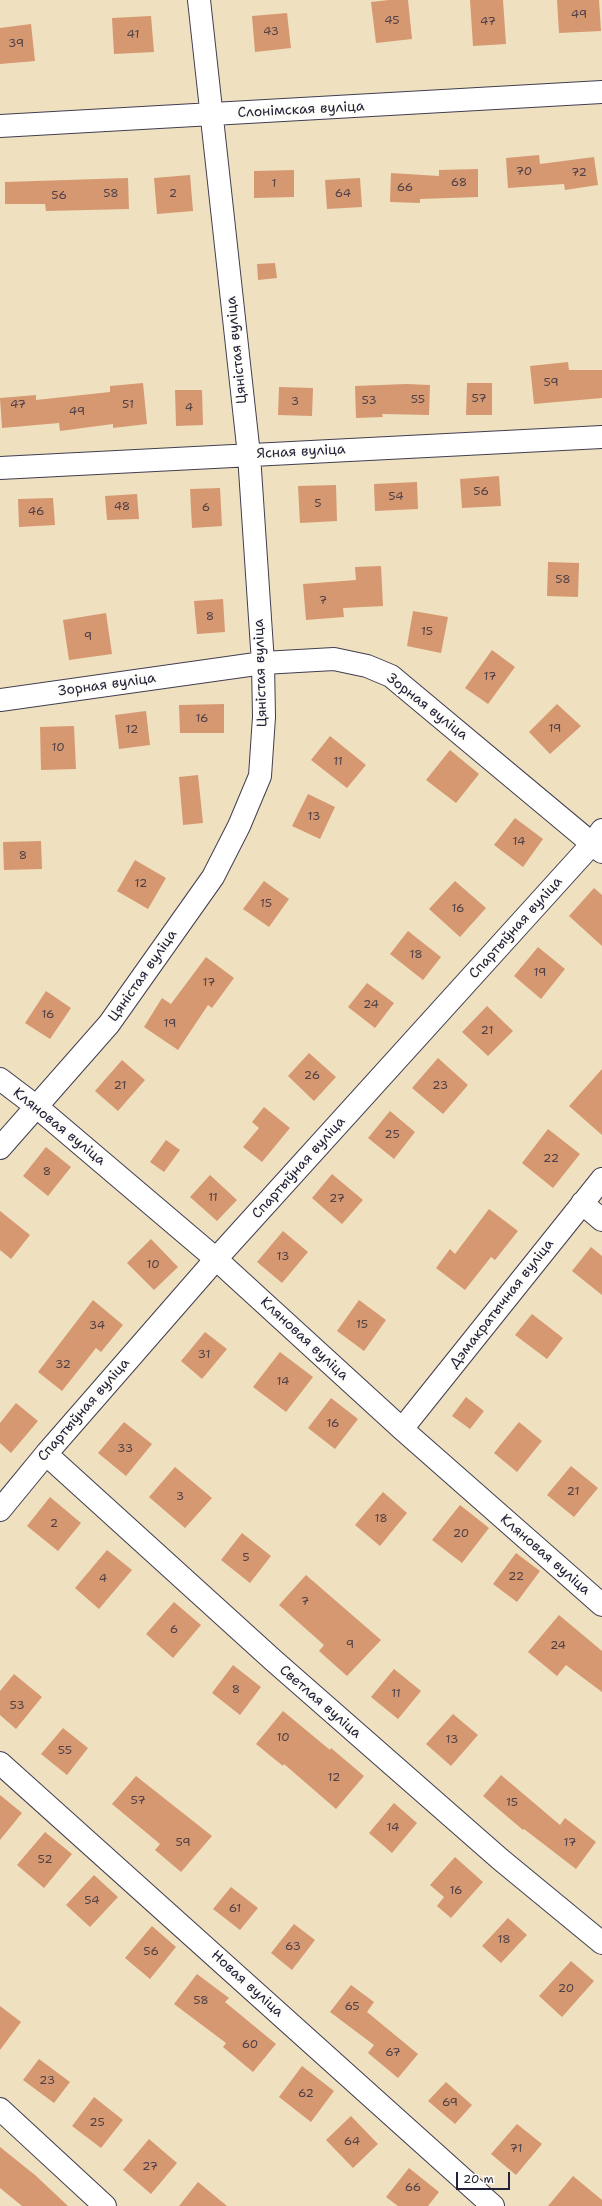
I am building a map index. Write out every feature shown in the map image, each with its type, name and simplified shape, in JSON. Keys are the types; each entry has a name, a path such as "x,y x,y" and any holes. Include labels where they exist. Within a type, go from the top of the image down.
{"street":[{"name":"Цяністая вуліца","path":"0,1148 109,1024 213,877 239,826 260,776 264,717 263,663 249,455 199,0"},
{"name":"Слонімская вуліца","path":"0,126 602,92"},
{"name":"Ясная вуліца","path":"0,468 602,437"},
{"name":"Зорная вуліца","path":"0,700 263,663 334,659 367,666 391,676 599,842"},
{"name":"Спартыўная вуліца","path":"0,1510 46,1454 216,1259 599,842"},
{"name":"Кляновая вуліца","path":"0,1079 37,1107 216,1259 402,1430 602,1605"},
{"name":"Дэмакратычная вуліца","path":"402,1430 602,1178"},
{"path":"582,1203 602,1220"},
{"name":"Светлая вуліца","path":"46,1454 272,1660 500,1860 602,1943"},
{"name":"Новая вуліца","path":"0,1763 493,2206"},
{"path":"0,2109 105,2206"}],"building":[{"path":"408,0 412,39 376,43 371,2"},
{"path":"470,0 503,0 506,44 473,46"},
{"path":"557,0 599,0 601,31 559,33"},
{"path":"287,13 291,48 255,52 252,16"},
{"path":"151,16 154,52 114,54 112,18"},
{"path":"31,24 35,61 0,64 0,28"},
{"path":"539,155 540,164 594,157 598,185 565,190 564,184 508,188 506,158"},
{"path":"478,169 478,197 420,199 420,203 390,202 391,173 439,176 439,170"},
{"path":"294,170 294,197 254,198 254,171"},
{"path":"190,175 193,211 157,214 154,178"},
{"path":"128,178 129,209 46,211 45,204 5,204 5,182"},
{"path":"360,178 362,207 327,209 325,180"},
{"path":"275,263 277,278 258,280 257,264"},
{"path":"568,362 569,370 602,370 602,398 534,404 530,366"},
{"path":"143,383 147,424 113,428 113,424 60,431 59,423 2,428 0,398 36,395 36,400 110,392 110,386"},
{"path":"467,383 492,383 492,415 466,415"},
{"path":"406,384 430,385 429,415 382,414 383,417 356,418 355,386"},
{"path":"279,387 313,388 312,416 278,415"},
{"path":"175,390 202,390 203,425 176,426"},
{"path":"499,476 501,506 462,508 460,479"},
{"path":"417,482 418,509 375,511 374,484"},
{"path":"336,485 337,521 300,523 298,486"},
{"path":"220,488 222,526 192,528 190,489"},
{"path":"137,494 139,519 107,520 105,496"},
{"path":"53,498 55,525 19,527 18,499"},
{"path":"548,562 579,563 578,597 547,596"},
{"path":"381,566 383,606 343,608 344,617 306,620 303,584 356,580 355,567"},
{"path":"223,599 225,632 197,634 194,601"},
{"path":"413,611 448,617 441,653 407,646"},
{"path":"106,613 112,654 69,660 63,620"},
{"path":"492,650 515,667 488,704 465,688"},
{"path":"224,704 224,733 180,733 179,705"},
{"path":"557,704 581,726 550,754 529,732"},
{"path":"146,711 150,745 119,749 115,715"},
{"path":"74,726 76,769 41,770 40,727"},
{"path":"330,736 366,765 347,788 311,760"},
{"path":"450,750 479,774 456,803 426,780"},
{"path":"198,775 203,823 183,825 179,777"},
{"path":"308,794 335,807 320,839 292,826"},
{"path":"515,818 543,839 523,867 494,845"},
{"path":"41,841 42,869 4,870 3,842"},
{"path":"135,860 166,878 148,909 117,891"},
{"path":"264,881 289,899 269,927 243,909"},
{"path":"455,881 486,908 460,937 429,909"},
{"path":"594,888 602,895 602,946 569,916"},
{"path":"408,931 441,957 423,980 390,954"},
{"path":"538,947 565,969 541,999 514,976"},
{"path":"206,957 234,978 212,1008 208,1005 178,1050 144,1027 162,998 171,1004"},
{"path":"367,983 394,1003 375,1028 348,1007"},
{"path":"46,991 71,1008 50,1039 25,1023"},
{"path":"487,1006 513,1031 488,1056 462,1032"},
{"path":"309,1053 336,1077 314,1101 288,1076"},
{"path":"438,1058 468,1085 443,1114 412,1088"},
{"path":"122,1060 145,1080 118,1111 95,1091"},
{"path":"602,1069 602,1135 569,1106"},
{"path":"264,1107 290,1128 262,1162 243,1147 259,1128 252,1122"},
{"path":"390,1111 415,1132 394,1159 368,1138"},
{"path":"548,1129 580,1154 553,1188 522,1163"},
{"path":"166,1140 180,1150 164,1172 150,1162"},
{"path":"46,1147 71,1167 48,1196 23,1176"},
{"path":"332,1174 363,1200 342,1224 312,1198"},
{"path":"210,1175 237,1200 217,1221 190,1197"},
{"path":"489,1209 518,1231 495,1260 491,1257 465,1290 436,1268 450,1249 455,1254"},
{"path":"0,1211 30,1235 11,1259 0,1250"},
{"path":"283,1231 308,1252 282,1283 257,1262"},
{"path":"151,1239 178,1267 154,1290 127,1263"},
{"path":"591,1247 602,1256 602,1295 572,1271"},
{"path":"93,1300 123,1325 101,1352 96,1348 62,1391 38,1372"},
{"path":"359,1300 386,1320 364,1351 337,1331"},
{"path":"532,1314 563,1338 547,1359 515,1335"},
{"path":"205,1332 227,1349 202,1379 181,1361"},
{"path":"280,1352 313,1377 286,1412 253,1387"},
{"path":"466,1397 484,1411 470,1429 452,1416"},
{"path":"331,1398 358,1419 335,1449 308,1428"},
{"path":"16,1403 38,1421 11,1453 0,1443 0,1423"},
{"path":"124,1422 152,1444 126,1476 98,1453"},
{"path":"519,1422 542,1441 517,1472 494,1453"},
{"path":"571,1466 598,1488 574,1517 547,1495"},
{"path":"175,1467 212,1498 185,1528 149,1497"},
{"path":"383,1492 407,1513 380,1546 355,1525"},
{"path":"50,1497 81,1523 58,1551 27,1526"},
{"path":"460,1505 489,1528 462,1563 432,1540"},
{"path":"242,1533 271,1556 250,1583 221,1560"},
{"path":"107,1550 132,1570 99,1609 75,1588"},
{"path":"516,1553 540,1571 517,1602 493,1584"},
{"path":"306,1575 381,1640 347,1676 319,1651 324,1645 279,1605"},
{"path":"174,1602 201,1625 173,1658 146,1634"},
{"path":"559,1615 602,1651 602,1692 566,1665 557,1676 528,1652"},
{"path":"233,1665 261,1687 240,1715 212,1693"},
{"path":"394,1669 421,1691 398,1719 371,1697"},
{"path":"14,1674 42,1697 16,1729 0,1715 0,1691"},
{"path":"283,1711 364,1776 336,1809 284,1764 283,1766 256,1744"},
{"path":"453,1714 478,1735 451,1766 426,1744"},
{"path":"63,1728 88,1748 67,1775 41,1754"},
{"path":"501,1775 560,1825 565,1818 596,1842 576,1869 524,1829 523,1830 483,1796"},
{"path":"136,1776 212,1836 181,1872 155,1850 160,1844 112,1804"},
{"path":"0,1795 22,1813 0,1840"},
{"path":"394,1803 417,1823 392,1853 369,1833"},
{"path":"45,1832 72,1854 44,1888 17,1865"},
{"path":"455,1857 483,1882 451,1918 437,1906 444,1897 430,1885"},
{"path":"94,1875 118,1897 90,1927 66,1905"},
{"path":"231,1887 258,1908 240,1930 213,1909"},
{"path":"508,1918 527,1935 501,1963 482,1946"},
{"path":"294,1924 315,1940 292,1970 271,1953"},
{"path":"152,1926 176,1947 150,1979 125,1958"},
{"path":"571,1961 594,1981 562,2017 539,1996"},
{"path":"197,1974 229,1998 225,2002 276,2044 253,2072 223,2047 226,2043 174,2004"},
{"path":"351,1985 374,2002 367,2012 418,2054 398,2078 368,2053 374,2045 330,2012"},
{"path":"0,2006 21,2022 0,2050"},
{"path":"39,2059 70,2082 54,2103 23,2080"},
{"path":"302,2066 334,2091 311,2122 279,2097"},
{"path":"446,2082 472,2105 455,2124 428,2101"},
{"path":"94,2097 123,2120 101,2148 72,2126"},
{"path":"351,2116 378,2144 353,2168 326,2140"},
{"path":"517,2124 542,2144 516,2175 491,2154"},
{"path":"149,2139 177,2163 151,2194 123,2170"},
{"path":"0,2147 35,2175 68,2206 22,2206 0,2188"},
{"path":"409,2168 439,2192 428,2206 398,2206 386,2197"},
{"path":"573,2176 602,2200 602,2206 548,2206"},
{"path":"198,2182 227,2206 179,2206"}]}
